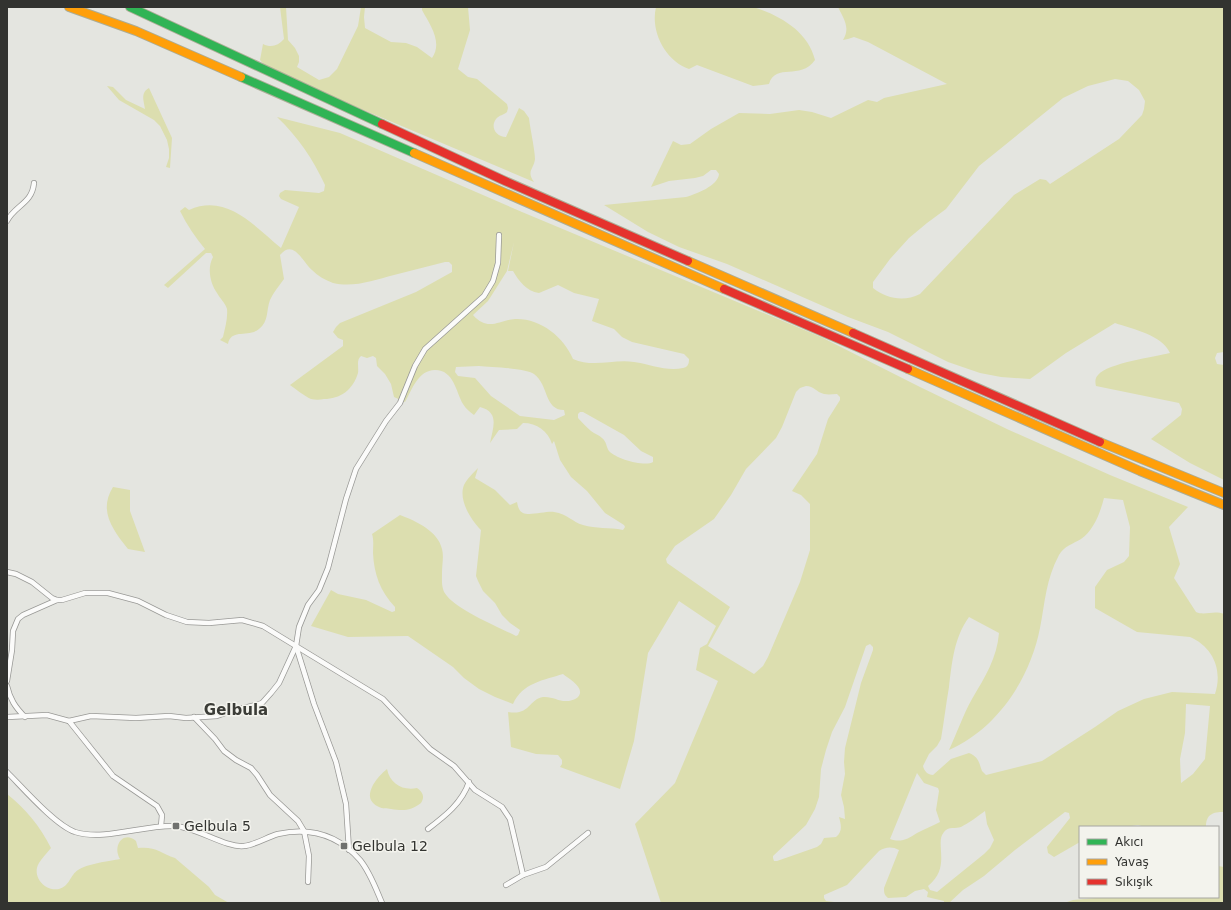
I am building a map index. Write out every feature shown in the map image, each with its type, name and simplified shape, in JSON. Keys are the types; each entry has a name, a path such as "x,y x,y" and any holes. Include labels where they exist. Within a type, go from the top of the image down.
{"highway":[{"path":"69,7 136,31 1125,465 1224,505"},
{"path":"130,7 505,181 1144,461 1224,493"}],"street":[{"path":"7,221 14,211 24,205 31,196 34,183"},
{"path":"7,716 25,717 47,715 69,721 91,716 217,716 231,710 262,703 279,683 296,646 299,627 308,605 319,590 328,568 346,499 356,469 386,421 400,403 415,366 425,349 484,296 493,281 498,264 499,235"},
{"path":"7,572 16,574 32,582 52,598 57,600"},
{"path":"7,681 12,650 13,631 18,619 23,615 57,600 62,600 85,593 108,593 138,602 166,615 187,622 209,623 242,620 262,626 383,699 430,749 454,766 475,790 502,807 510,819 523,875"},
{"path":"296,646 314,704 338,770 346,804 349,850"},
{"path":"7,686 10,697 16,708 25,717"},
{"path":"194,717 224,751 236,760 251,768 270,795 298,821 304,831 309,856 308,882"},
{"path":"69,721 113,776 157,806 162,816 160,826"},
{"path":"7,772 57,821 74,831 94,836 160,826 176,826 195,830 236,846 245,846 278,834 304,831 325,835 344,846 360,861 374,885 382,903"},
{"path":"428,829 451,811 466,791 469,782"},
{"path":"506,885 523,875 546,867 588,833"}],"green space":[{"path":"280,7 286,7 288,40 295,48 299,56 297,67 319,80 329,77 337,69 358,26 361,7 365,7 365,28 391,42 406,43 417,47 432,58 435,52 436,40 422,7 468,7 470,30 458,69 468,77 477,79 507,104 507,112 497,118 494,122 495,131 499,135 506,137 519,108 524,111 529,118 535,155 531,173 534,182 269,70 260,60 263,44 274,46 284,39"},
{"path":"656,7 753,7 763,10 782,20 799,33 806,41 815,60 802,70 777,74 772,78 769,84 753,86 697,65 689,69 673,59 662,44 655,26"},
{"path":"838,7 1224,7 1224,352 1217,353 1215,358 1217,364 1224,365 1224,480 1190,463 1151,439 1181,415 1182,409 1179,403 1096,386 1097,376 1111,367 1170,353 1161,342 1154,337 1115,323 1066,353 1030,379 1001,377 980,373 948,362 888,332 848,317 727,264 679,247 648,232 604,205 686,197 701,192 711,186 718,178 719,174 716,170 711,170 703,176 669,181 651,187 673,141 681,145 690,144 711,129 739,113 770,114 799,110 812,112 831,118 868,100 877,102 884,98 947,84 868,42 854,37 843,40 846,27","holes":["1115,79 1128,81 1139,90 1145,101 1144,109 1142,115 1119,139 1050,184 1046,180 1040,179 1014,195 920,294 902,299 884,295 873,288 873,282 890,259 909,238 946,209 979,166 1063,98 1088,86"]},
{"path":"107,86 113,87 126,100 145,109 143,100 144,92 149,88 172,138 170,168 166,167 169,158 169,149 167,140 160,126 154,120 119,100"},
{"path":"277,117 340,133 522,212 821,337 1009,430 1110,475 1188,507 1169,527 1180,564 1174,578 1196,612 1224,614 1224,812 1213,813 1207,819 1206,826 1079,826 1079,843 1054,857 1048,853 1047,847 1070,818 1069,813 1065,812 984,876 963,890 949,903 944,903 944,901 927,897 928,892 924,889 915,891 906,897 888,898 884,893 884,888 899,850 889,848 879,851 847,885 824,895 826,901 842,903 661,903 635,824 675,783 718,681 696,670 700,648 707,644 716,626 679,601 648,653 634,741 620,789 560,767 562,760 558,755 536,754 511,747 508,712 521,712 538,698 550,697 564,701 572,700 578,697 580,690 576,684 563,674 534,683 522,691 513,704 479,689 464,678 453,667 408,636 348,637 311,626 331,590 338,594 366,600 392,612 395,611 395,607 385,595 376,575 372,534 400,515 413,520 426,528 440,543 443,555 442,585 447,596 460,607 489,623 516,636 518,635 520,630 502,615 495,603 483,591 476,576 481,530 473,521 466,509 463,491 464,485 478,468 475,478 495,490 510,505 517,502 519,509 523,513 530,514 554,512 563,514 579,524 588,526 623,530 625,527 605,513 587,491 571,477 560,460 554,441 552,444 548,435 537,426 523,423 517,429 499,430 490,443 494,421 493,417 486,409 480,407 474,415 470,412 463,404 454,382 441,371 435,370 424,373 416,382 405,402 394,397 391,384 385,374 377,366 376,358 373,356 367,358 361,356 359,358 358,373 353,384 345,392 330,399 311,399 290,385 343,346 343,340 338,338 333,332 340,323 416,292 452,272 452,265 449,262 364,283 349,285 333,283 324,279 314,272 294,250 285,250 280,255 284,279 270,300 264,323 255,332 233,336 228,344 220,340 223,337 227,309 211,280 210,266 213,257 211,253 206,253 168,288 164,285 205,249 191,231 180,211 185,207 189,210 203,206 216,206 228,209 239,214 250,222 281,248 299,207 281,199 279,196 280,193 285,190 319,193 324,191 325,185 315,166 298,140","holes":["514,242 508,271 513,271 520,282 527,288 539,293 558,285 574,293 599,299 592,321 614,329 622,337 632,342 684,354 689,359 687,366 685,368 671,369 626,361 596,363 581,362 573,359 564,343 542,325 515,319 494,324 484,323 478,320 473,315 488,301 507,271","479,366 508,368 530,372 539,379 553,406 564,410 565,415 554,420 520,416 491,396 475,378 458,376 455,372 456,367","809,386 824,394 837,394 840,397 840,400 828,419 817,454 792,491 801,495 810,504 810,550 800,582 768,657 763,666 754,674 708,646 730,607 667,563 666,559 675,546 714,519 731,495 746,469 776,438 796,392 800,388","583,412 624,435 641,451 653,457 653,462 644,464 637,463 613,454 607,448 604,440 591,431 578,418 578,414","1104,498 1123,500 1130,527 1129,556 1124,562 1107,570 1095,587 1095,608 1137,632 1190,637 1198,641 1210,653 1217,668 1218,676 1215,694 1172,692 1144,699 1118,711 1042,761 986,775 982,771 977,758 969,753 951,759 933,775 931,775 924,770 923,766 929,754 937,746 941,739 954,650 964,625 969,617 999,633 998,642 990,667 969,705 949,750 966,741 982,729 996,716 1009,700 1028,666 1035,647 1051,573 1059,555 1063,549 1081,539 1090,531 1096,521","870,644 873,647 873,650 861,683 845,748 845,774 841,795 845,819 839,817 841,830 836,837 824,838 821,844 817,847 774,861 773,856 806,825 815,809 819,797 821,769 826,750 832,732 845,707 866,646","1186,704 1210,706 1205,759 1193,774 1181,783 1180,759 1185,733","917,773 924,783 938,788 939,791 936,810 940,822 907,839 890,839","985,811 987,824 994,840 990,848 937,892 930,890 928,886 935,879 941,863 941,837 944,832 950,828 959,828 967,824"]},
{"path":"113,487 130,490 130,511 145,552 128,549 117,535 109,520 107,504"},
{"path":"387,769 391,779 398,785 412,789 417,788 421,791 423,797 421,803 414,808 395,810 382,808 373,803 370,798 372,788 375,782"},
{"path":"7,794 32,818 51,848 40,861 37,868 38,878 44,886 54,889 63,888 75,872 82,868 92,864 120,859 117,849 118,844 127,837 136,841 138,848 158,850 175,858 209,887 215,895 229,903 7,903"},
{"path":"1219,866 1224,867 1224,903 1064,903 1073,900 1096,898 1219,898"}],"traffic: fast":[{"path":"130,7 382,124"},
{"path":"241,77 414,153"}],"traffic: slow":[{"path":"69,7 136,31 241,77"},
{"path":"414,153 724,289"},
{"path":"688,261 853,333"},
{"path":"908,369 1140,471 1224,505"},
{"path":"1100,442 1224,493"}],"traffic: jam":[{"path":"382,124 505,181 688,261"},
{"path":"724,289 908,369"},
{"path":"853,333 1100,442"}],"place":[{"name":"Gelbula 5","path":"176,826"},
{"name":"Gelbula 12","path":"344,846"}],"district":[{"name":"Gelbula","path":"236,710"}]}
